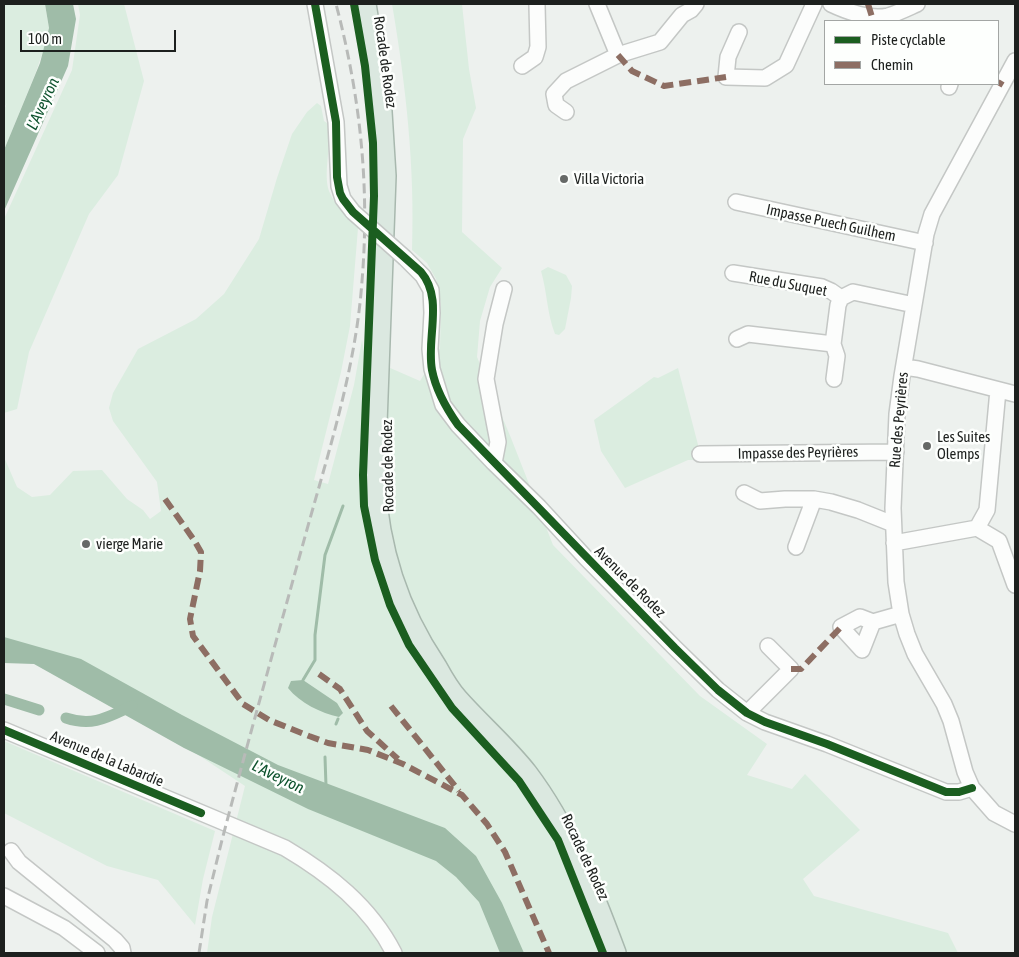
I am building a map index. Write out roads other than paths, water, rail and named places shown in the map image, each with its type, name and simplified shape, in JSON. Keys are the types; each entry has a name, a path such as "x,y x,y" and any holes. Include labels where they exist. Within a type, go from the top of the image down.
{"highway":[{"name":"Rocade de Rodez","path":"365,4 380,96 385,176 374,479 377,518 387,564 396,593 418,641 455,697 526,773 562,827 600,912 615,953"},
{"name":"Rocade de Rodez","path":"376,4 391,97 396,167 396,207 385,451 385,488 393,542 406,587 426,632 435,647 460,684 535,767 572,823 601,886 625,953"}],"street":[{"name":"Avenue de Rodez","path":"315,4 336,122 339,186 343,199 353,212 424,276 431,290 430,359 435,382 443,405 458,425 540,507 586,558 675,648 718,690 747,713 765,722 827,744 946,792 959,792 972,788"},
{"path":"522,66 535,57 538,47 538,4"},
{"path":"597,4 618,55"},
{"path":"566,112 556,105 554,94 566,81 618,55 660,42 677,20 696,4"},
{"path":"739,32 728,57 726,77 765,78 786,65 814,4"},
{"path":"831,4 850,12 890,19 917,4"},
{"name":"Rue des Peyrières","path":"972,788 965,772 951,721 944,704 915,654 901,614 896,582 893,524 897,414 914,305 932,214 1015,61"},
{"name":"Impasse Puech Guilhem","path":"736,202 925,243"},
{"name":"Rue du Suquet","path":"733,273 822,288 831,291 841,298"},
{"path":"494,463 498,442 486,379 494,324 504,289"},
{"name":"Rue du Suquet","path":"834,379 837,356 833,344 838,305 841,298 853,292 914,305"},
{"path":"737,339 748,334 833,344"},
{"path":"904,367 1015,394"},
{"path":"977,528 987,510 998,390"},
{"name":"Impasse des Peyrières","path":"700,454 896,452"},
{"path":"744,492 760,502 785,499 831,502 893,524"},
{"path":"796,546 814,500"},
{"path":"894,542 977,528 999,541 1015,585"},
{"path":"873,622 901,614"},
{"path":"747,713 791,669 768,646"},
{"name":"Avenue de la Labardie","path":"4,730 285,848 320,870 350,894 374,921 394,953"},
{"path":"972,788 994,813 1015,824"},
{"path":"11,850 18,862 115,940 122,948 123,953"},
{"path":"4,896 64,928 98,953"}],"water":[{"name":"L'Aveyron","path":"45,4 73,4 76,19 68,66 4,211 4,150 40,63 49,28"},
{"name":"L'Aveyron","path":"4,637 81,659 278,765 445,828 476,856 502,903 524,953 500,953 479,902 456,877 436,861 308,809 184,748 34,664 4,663"},
{"path":"303,680 337,703 343,713 339,717 325,713 298,698 288,688 291,681"}],"waterway":[{"path":"303,680 315,660 315,635 325,555 343,506"},
{"path":"4,699 39,710"},
{"path":"66,718 76,721 100,720 132,706"},
{"path":"336,724 338,719"},
{"path":"325,757 326,786"}],"railway":[{"path":"199,953 207,901 222,840 332,439 348,377 359,313 364,246 364,176 357,107 336,4"}],"place":[{"name":"Villa Victoria","path":"564,179"},
{"name":"Les Suites Olemps","path":"927,446"},
{"name":"vierge Marie","path":"86,544"}]}
